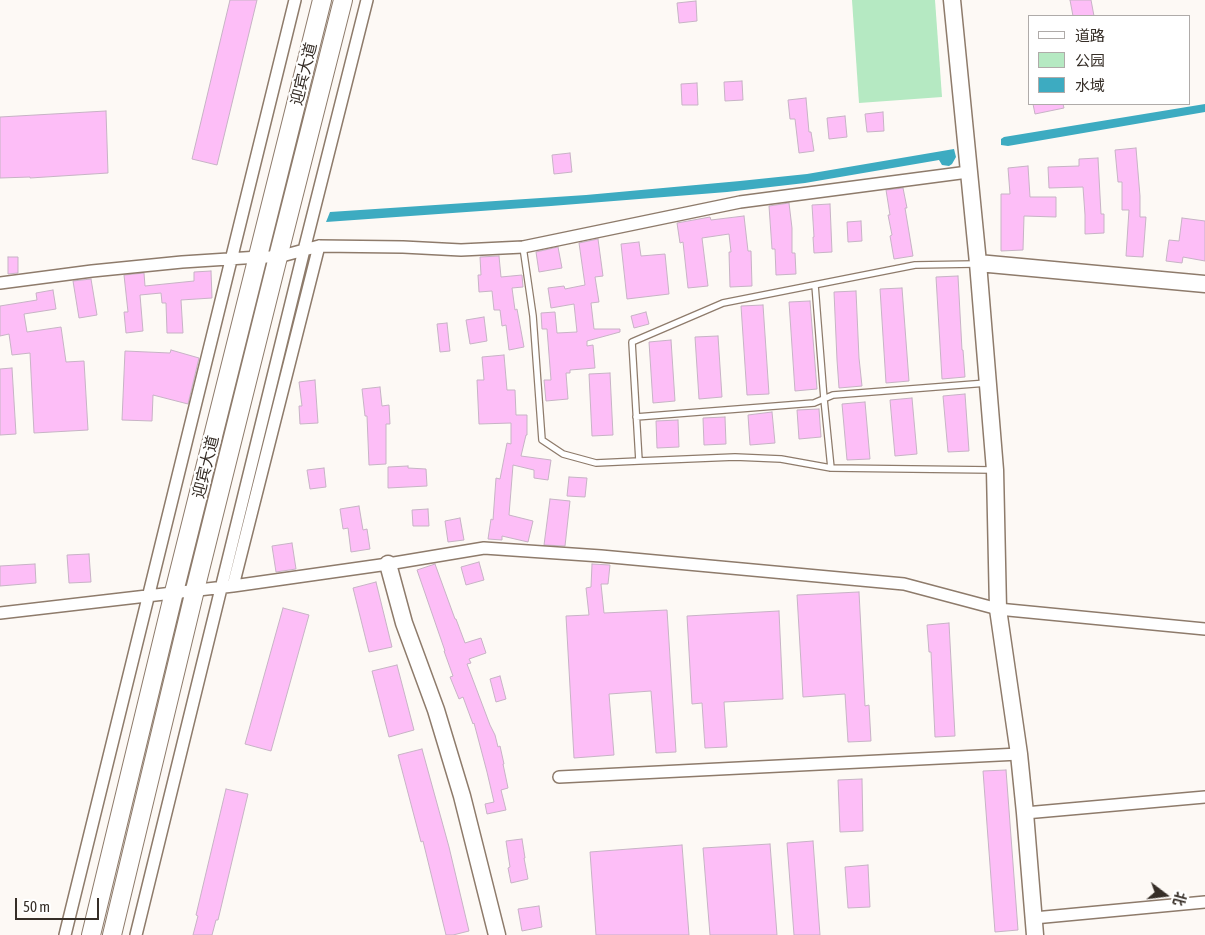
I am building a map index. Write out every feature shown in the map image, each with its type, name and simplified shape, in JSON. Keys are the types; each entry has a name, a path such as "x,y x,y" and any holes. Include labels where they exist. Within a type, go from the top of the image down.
{"main road":[{"name":"迎宾大道","path":"91,935 174,592 322,0"},
{"name":"迎宾大道","path":"112,935 195,590 343,0"}],"street":[{"path":"66,935 295,0"},
{"path":"228,586 304,250 368,0"},
{"path":"952,0 978,264 995,470 998,609 1019,754 1035,935"},
{"path":"0,282 92,270 182,262 278,257 319,246 461,250 524,247 740,202 968,172"},
{"path":"136,935 319,246"},
{"path":"978,264 1205,284"},
{"path":"0,614 228,586 388,564 484,548 601,556 904,584 998,609 1205,629"},
{"path":"388,564 404,623 436,710 462,796 497,935"},
{"path":"559,776 1019,754"},
{"path":"1025,813 1205,797"},
{"path":"1034,918 1205,902"}],"lane":[{"path":"524,247 533,316 542,440 562,454 596,463 735,457 781,460 831,468 995,470"},
{"path":"639,461 632,342 723,303 915,265 978,264"},
{"path":"815,285 831,468"},
{"path":"636,417 814,403 833,396 988,383"}],"green space":[{"path":"852,0 935,0 942,97 859,103"}],"water":[{"path":"1205,104 1205,112 1008,146 1001,145 1001,139 1004,137"},
{"path":"954,149 956,157 949,166 942,165 939,160 805,183 727,192 326,222 330,212 586,195 740,181 807,174"}],"building":[{"path":"230,0 257,0 217,165 192,159"},
{"path":"1070,0 1091,0 1094,15 1073,15"},
{"path":"696,1 697,21 679,23 677,3"},
{"path":"742,81 743,100 725,101 724,82"},
{"path":"697,83 698,105 682,105 681,84"},
{"path":"806,98 809,132 811,132 814,151 799,153 795,119 790,119 788,100"},
{"path":"1033,105 1063,105 1064,108 1035,114"},
{"path":"106,111 108,173 0,178 0,117"},
{"path":"883,112 884,131 867,132 865,114"},
{"path":"845,116 847,137 829,139 827,118"},
{"path":"1136,148 1140,217 1146,217 1143,257 1126,256 1129,210 1122,210 1122,182 1118,182 1115,150"},
{"path":"570,153 572,172 554,174 552,155"},
{"path":"1098,158 1101,214 1104,214 1104,233 1085,234 1083,187 1049,188 1048,167 1079,166 1079,159"},
{"path":"1028,166 1030,197 1056,197 1056,217 1024,216 1023,250 1001,251 1001,194 1010,194 1008,168"},
{"path":"903,188 913,256 894,259 886,190"},
{"path":"789,203 792,253 795,253 796,274 776,275 775,249 772,249 769,206"},
{"path":"830,204 832,252 814,253 812,205"},
{"path":"744,216 748,251 751,251 752,286 730,287 729,252 731,252 729,234 702,238 708,286 688,288 683,242 680,243 677,223 710,217 711,220"},
{"path":"1182,218 1205,221 1205,261 1183,257 1182,263 1166,261 1169,240 1179,241"},
{"path":"861,221 862,241 848,242 847,222"},
{"path":"598,239 603,276 595,277 599,302 591,303 594,329 620,329 620,332 587,341 587,346 593,345 595,368 570,370 570,373 566,373 568,399 546,401 544,380 551,380 547,329 542,329 541,313 555,312 557,333 577,332 574,304 551,308 548,288 564,286 565,289 585,285 579,243"},
{"path":"639,242 641,256 665,254 669,294 627,299 621,244"},
{"path":"558,247 562,268 539,272 536,252"},
{"path":"499,256 501,277 522,275 523,287 512,288 524,347 509,350 506,325 502,326 500,310 494,310 492,291 479,292 478,275 481,275 480,257"},
{"path":"8,257 18,257 18,273 8,274"},
{"path":"211,271 212,298 181,300 183,333 167,333 166,303 162,303 161,293 140,295 143,331 126,333 124,312 128,312 124,275 144,273 145,286 194,281 194,272"},
{"path":"958,276 965,377 942,379 936,277"},
{"path":"91,279 97,315 79,318 73,281"},
{"path":"902,288 909,381 886,383 880,289"},
{"path":"53,290 56,309 24,314 27,332 61,327 66,362 84,361 88,430 34,433 30,353 12,355 9,334 0,336 0,306 37,300 36,293"},
{"path":"856,291 862,386 839,388 834,292"},
{"path":"810,301 817,389 795,391 789,302"},
{"path":"763,305 769,394 747,395 741,306"},
{"path":"646,312 649,324 634,328 631,316"},
{"path":"484,317 487,341 470,344 466,320"},
{"path":"447,323 450,351 440,352 437,324"},
{"path":"718,336 722,397 699,399 695,337"},
{"path":"671,340 675,401 653,403 649,342"},
{"path":"171,350 199,358 188,404 153,395 152,421 122,420 125,351 170,353"},
{"path":"504,355 507,390 515,390 516,415 527,415 527,435 521,456 551,460 548,480 534,478 534,470 513,465 509,515 533,521 528,542 502,536 502,540 488,539 491,519 493,520 496,478 500,479 507,443 511,444 511,423 479,424 477,380 484,380 482,357"},
{"path":"12,368 16,434 0,435 0,369"},
{"path":"610,373 613,435 592,436 589,374"},
{"path":"315,380 318,423 300,424 299,406 302,406 299,382"},
{"path":"380,387 382,406 389,405 390,424 386,424 386,464 369,465 367,416 365,416 362,389"},
{"path":"965,394 969,451 948,452 943,396"},
{"path":"912,398 917,454 895,456 890,400"},
{"path":"865,402 870,459 847,460 842,404"},
{"path":"819,409 821,437 799,439 797,410"},
{"path":"772,412 775,443 750,445 748,415"},
{"path":"725,417 726,444 704,445 703,418"},
{"path":"678,420 679,447 657,448 656,421"},
{"path":"408,466 408,468 426,469 427,486 388,488 388,467"},
{"path":"324,468 326,487 310,489 307,470"},
{"path":"569,477 587,478 585,497 567,496"},
{"path":"550,499 570,501 565,546 544,545"},
{"path":"359,506 363,530 367,529 370,549 351,552 348,528 343,529 340,509"},
{"path":"428,509 429,526 413,526 412,510"},
{"path":"460,518 464,540 448,542 445,521"},
{"path":"292,543 296,569 276,572 272,546"},
{"path":"89,554 91,582 69,583 67,555"},
{"path":"479,562 484,580 466,585 461,567"},
{"path":"35,564 36,583 0,586 0,566"},
{"path":"435,564 465,643 481,638 486,653 469,659 471,663 467,664 498,747 500,746 508,788 501,790 506,810 487,814 485,804 494,802 474,723 463,697 459,699 450,677 453,676 417,570"},
{"path":"592,564 610,565 608,584 601,584 604,613 667,610 676,752 656,753 651,691 609,694 614,755 574,758 566,616 589,615 586,588 591,587"},
{"path":"376,582 392,647 369,652 353,588"},
{"path":"859,592 865,706 869,705 871,741 848,742 845,694 803,697 797,595"},
{"path":"283,608 309,615 271,751 245,744"},
{"path":"779,611 783,699 724,702 727,747 705,748 702,703 692,704 687,616"},
{"path":"949,623 955,736 935,737 931,652 929,652 927,625"},
{"path":"397,665 414,730 389,737 372,671"},
{"path":"500,676 506,699 496,702 490,679"},
{"path":"422,749 449,847 469,931 453,935 446,935 423,841 421,842 398,755"},
{"path":"1006,770 1018,930 995,932 983,771"},
{"path":"862,779 863,831 840,832 838,780"},
{"path":"226,789 248,794 218,920 216,920 212,935 193,935 198,916 196,915"},
{"path":"522,839 528,879 511,883 506,841"},
{"path":"813,841 820,935 794,935 787,843"},
{"path":"770,844 777,935 710,935 703,848"},
{"path":"682,845 689,935 596,935 590,852"},
{"path":"868,865 870,907 848,908 845,867"},
{"path":"539,906 542,927 522,931 518,909"}]}
